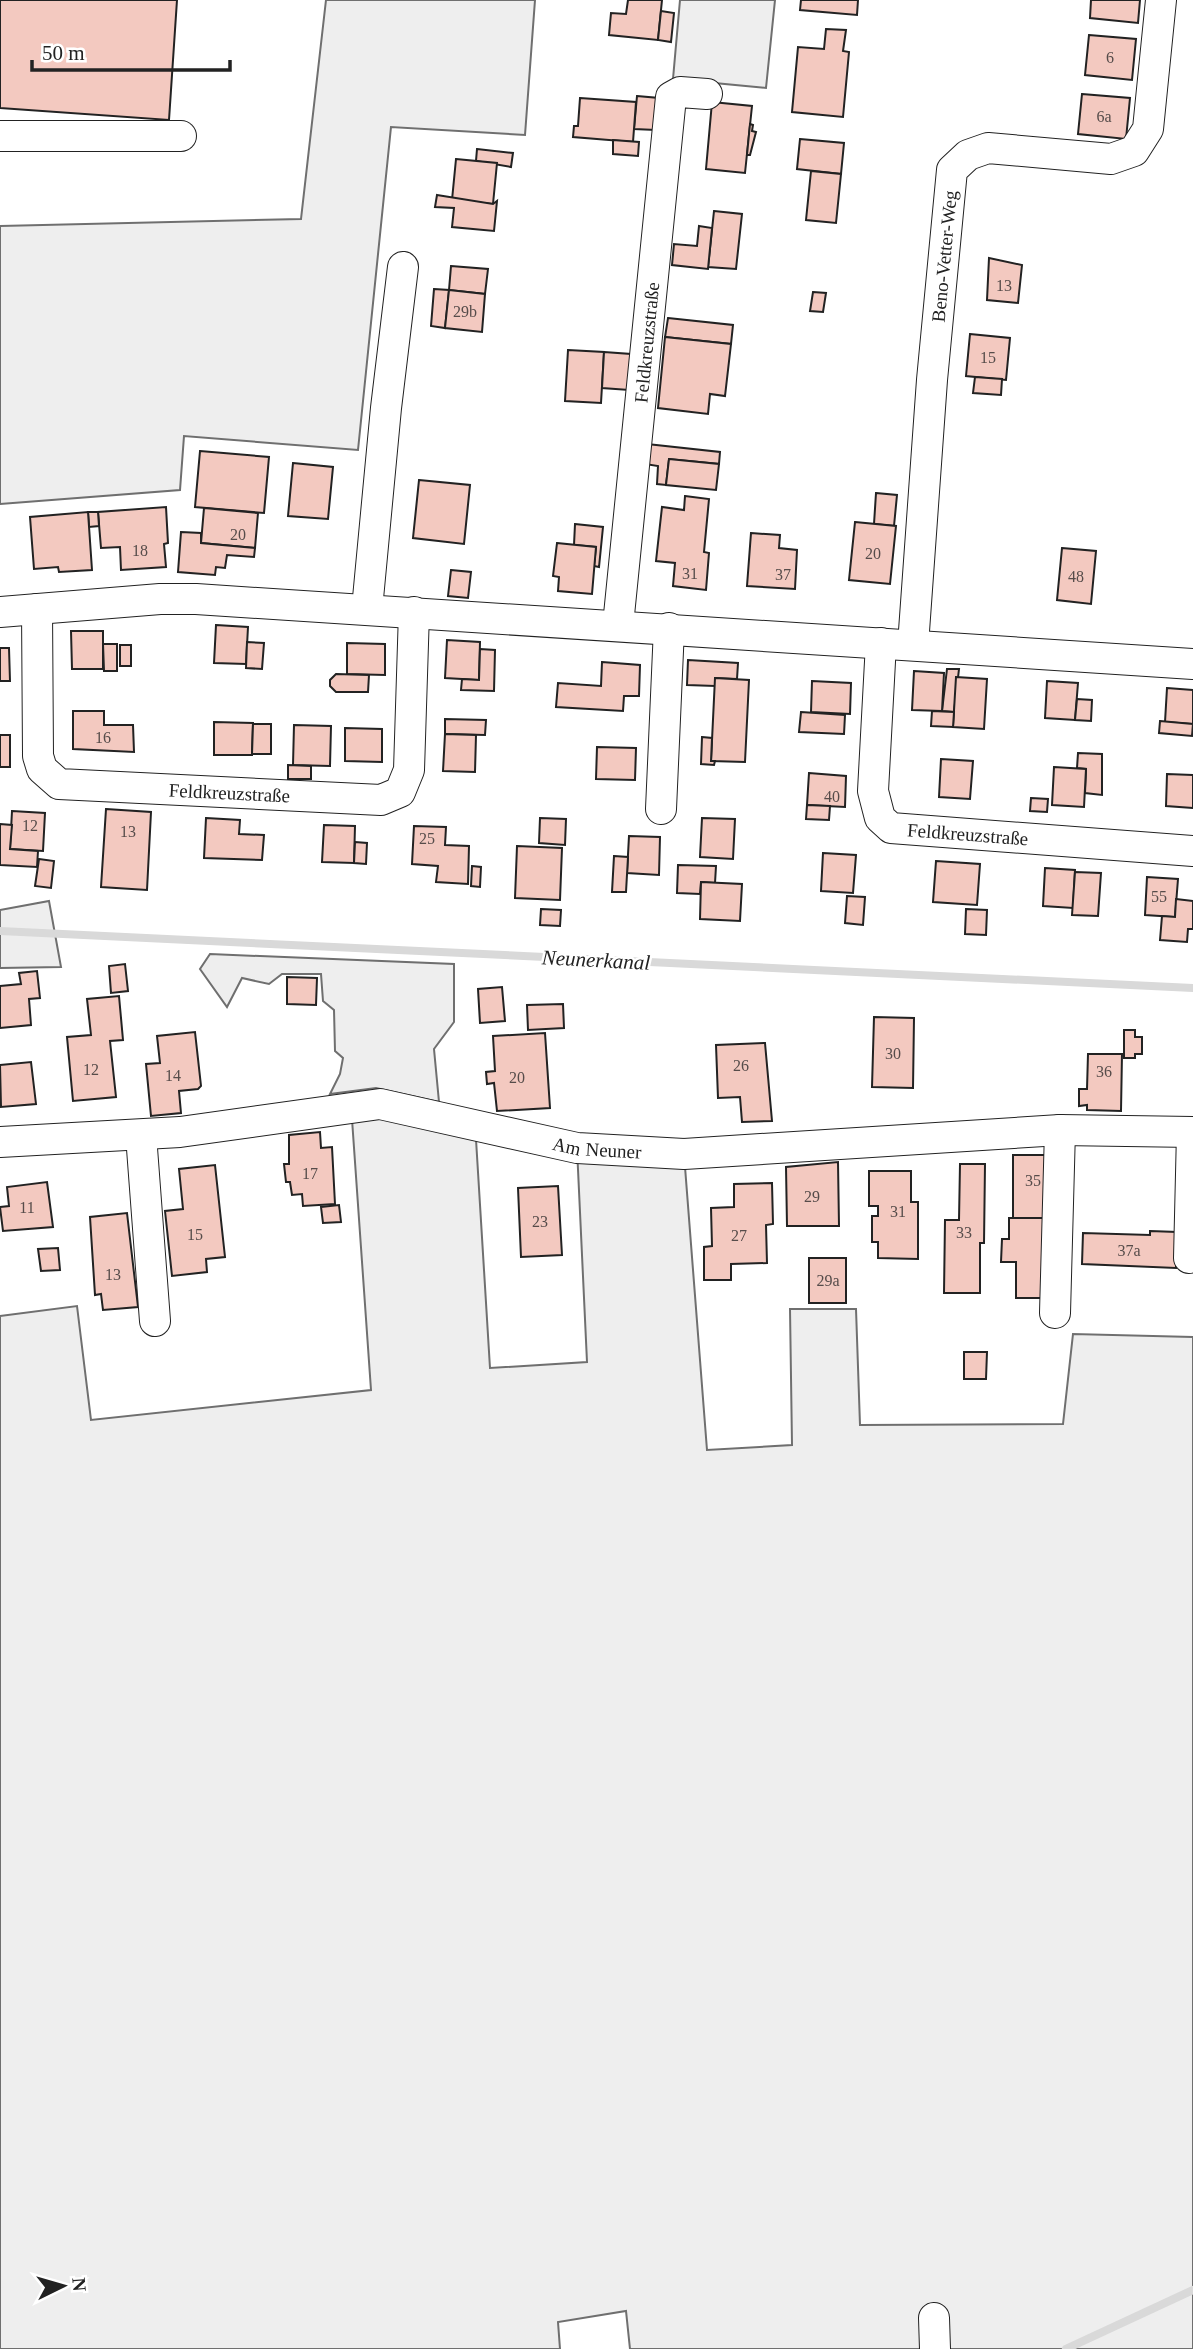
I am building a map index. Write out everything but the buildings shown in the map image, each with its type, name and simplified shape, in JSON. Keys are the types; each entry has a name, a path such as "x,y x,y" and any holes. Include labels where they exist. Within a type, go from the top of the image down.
{"street":[{"name":"Beno-Vetter-Weg","path":"912,645 932,380 952,170 968,155 988,148 1111,159 1135,151 1148,129 1161,0"},
{"name":"Feldkreuzstraße","path":"618,625 671,97 680,92 707,94"},
{"path":"0,136 181,136"},
{"path":"367,609 386,408 403,267"},
{"path":"0,612 160,599 669,628 1193,664"},
{"name":"Feldkreuzstraße","path":"37,609 38,756 43,769 59,785 381,800 400,792 409,770 414,612"},
{"path":"661,808 669,628"},
{"name":"Feldkreuzstraße","path":"881,643 873,791 880,818 891,828 1193,850"},
{"name":"Am Neuner","path":"0,1142 141,1135 380,1104 577,1148 684,1154 1059,1130 1193,1132 1189,1258"},
{"path":"1055,1312 1059,1130"},
{"path":"141,1135 155,1321"},
{"path":"934,2318 935,2349"}],"shaded area":[{"path":"326,0 535,0 525,135 391,127 358,450 184,436 180,490 0,504 0,226 301,219"},
{"path":"680,0 775,0 766,88 673,79"},
{"path":"49,901 61,967 0,968 0,910"},
{"path":"210,954 454,964 454,1022 434,1049 439,1102 376,1088 330,1094 340,1074 343,1058 335,1051 334,1010 323,1001 321,974 282,974 269,984 242,978 227,1007 200,969"},
{"path":"351,1105 475,1123 490,1368 587,1362 577,1148 684,1154 707,1450 792,1445 790,1309 856,1309 860,1425 1063,1424 1073,1334 1193,1337 1193,2349 630,2349 626,2311 558,2322 560,2349 0,2349 0,1316 77,1306 91,1420 371,1390"}],"waterway":[{"name":"Neunerkanal","path":"0,931 1193,988"},
{"path":"1066,2349 1193,2290"}]}
